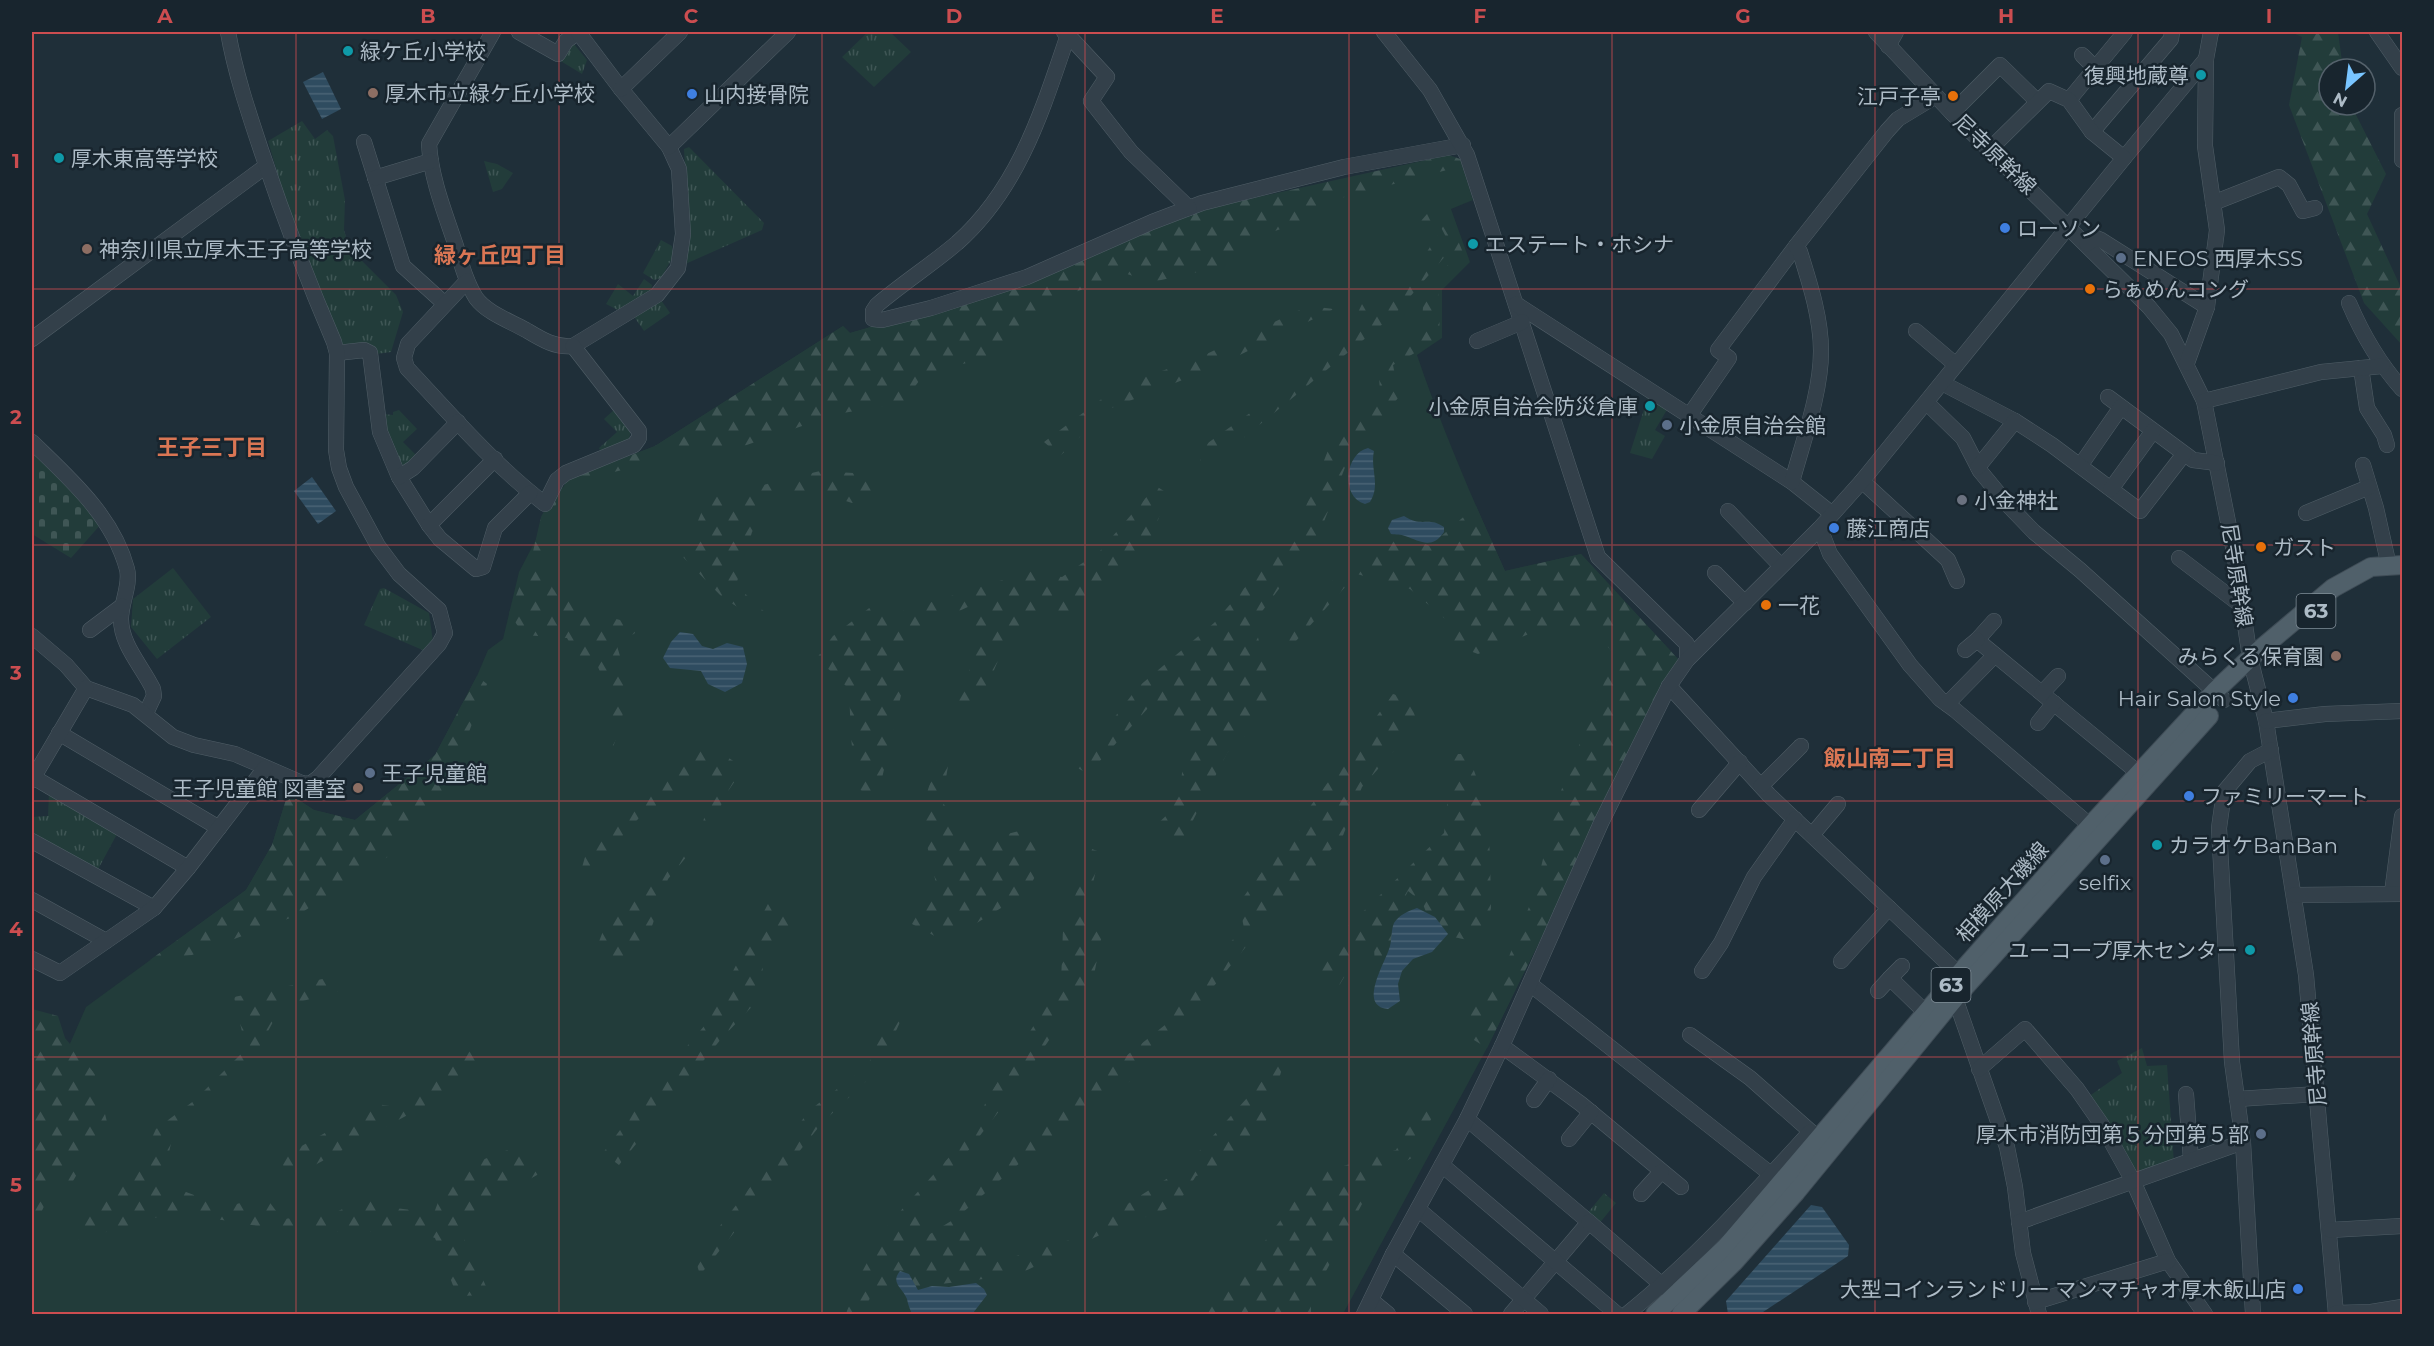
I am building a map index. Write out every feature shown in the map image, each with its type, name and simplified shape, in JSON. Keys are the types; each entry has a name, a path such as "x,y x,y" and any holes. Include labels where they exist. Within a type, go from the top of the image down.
{"main road":[{"name":"相模原大磯線","path":"1655,1314 1734,1262 1820,1139 1926,1013 2219,696 2252,664 2321,607 2365,578 2396,566"},
{"name":"相模原大磯線","path":"1676,1302 1726,1247 1777,1179 1820,1139 1955,998 2096,830"}],"street":[{"path":"32,636 66,665 86,688 133,705 146,713 173,737 194,745 235,754 304,784 311,783 318,778 439,644 445,633 439,610 399,574 378,546 342,478 336,450 337,353 302,267 266,166 242,92 228,32"},
{"path":"493,32 429,144 431,161 467,280 477,298 486,308 548,343 562,347 573,346 657,295 678,268 683,234 679,169 669,147 578,32 566,41 558,54 519,32"},
{"path":"621,89 680,32"},
{"path":"669,147 788,32"},
{"path":"1384,32 1430,90 1463,145 1598,557 1687,644 1688,660"},
{"name":"尼寺原幹線","path":"1876,32 1952,113 2149,307 2171,334 2204,401 2217,462 2252,664 2266,721 2306,975 2336,1314"},
{"path":"1888,46 1896,32"},
{"path":"2069,100 2125,32"},
{"path":"2092,132 2171,39 2172,32"},
{"path":"2187,363 2207,307 2217,230 2205,146 2206,59 2211,32"},
{"path":"2377,32 2403,68"},
{"path":"1189,208 1131,152 1090,100 1107,77 1067,33 1033,135 1003,190 986,212 957,242 877,305 873,311 873,319 882,320 932,308 1027,277 1189,208 1344,167 1463,145"},
{"path":"2082,55 2094,67"},
{"path":"1388,1314 1368,1307 1393,1254 1467,1119 1601,823 1669,686 1688,660 1820,528 1862,481 2206,59"},
{"path":"1952,113 2000,65 2037,101"},
{"path":"1990,148 2049,91 2069,100 2092,132 2124,158"},
{"path":"1689,416 1729,358 1718,350 1796,246 1892,124 1936,96"},
{"path":"2403,115 2403,160"},
{"path":"364,142 403,266 445,304"},
{"path":"375,178 431,161"},
{"path":"32,339 266,166"},
{"path":"2213,203 2279,177 2289,184 2303,211 2315,208"},
{"path":"2087,244 2096,238 2101,240 2207,307"},
{"path":"1792,482 1815,396 1821,350 1818,316 1800,252 1796,246"},
{"path":"467,280 408,344 404,358 407,368 495,459 530,493 545,504 556,480 566,473 634,445 639,438 639,431 573,346"},
{"path":"2349,303 2361,331 2382,366 2403,389"},
{"path":"1516,304 1792,482 1831,513"},
{"path":"1477,342 1522,322"},
{"path":"1918,336 1956,365"},
{"path":"337,353 364,350 370,352 380,432 399,477 429,525 466,562 476,569 483,567 495,528 530,493"},
{"path":"2204,401 2321,372 2382,366"},
{"path":"2361,368 2367,408 2387,437"},
{"path":"1942,383 2015,421 2080,466 2140,512 2184,454"},
{"path":"2108,397 2184,454 2197,461 2217,462"},
{"path":"1927,403 1963,438 1978,467 2007,505 2034,532 2080,570 2219,696"},
{"path":"2080,466 2121,407"},
{"path":"1978,467 2015,421"},
{"path":"399,477 413,468 458,422"},
{"path":"2111,489 2153,431"},
{"path":"32,442 100,513 121,551 128,572 121,620 124,635 130,651 153,689 154,696 146,713"},
{"path":"429,525 495,459"},
{"path":"2362,465 2396,566"},
{"path":"1862,481 1948,560 1958,579"},
{"path":"2306,513 2369,487"},
{"path":"1733,520 1781,566"},
{"path":"1820,528 1830,554 1910,665 1940,699 2096,830"},
{"path":"2179,558 2242,606"},
{"path":"1715,573 1745,603"},
{"path":"94,623 122,606"},
{"path":"1965,650 1994,621"},
{"path":"1977,640 2145,777"},
{"path":"1947,704 1995,655"},
{"path":"2038,723 2058,676"},
{"path":"1669,686 1761,786 1959,975 1955,998 2007,1148 2023,1253 2037,1308 2168,1261"},
{"path":"86,688 32,778 188,868"},
{"path":"2266,721 2325,714 2403,711"},
{"path":"59,733 219,828"},
{"path":"2253,1314 2243,1142 2232,1062 2219,828 2224,792 2250,761 2271,750"},
{"path":"1761,786 1798,753"},
{"path":"1702,811 1740,762"},
{"path":"32,959 60,974 154,908 265,768"},
{"path":"1812,835 1838,804"},
{"path":"2294,895 2397,893 2403,816"},
{"path":"1709,966 1754,877 1795,819"},
{"path":"32,841 154,908"},
{"path":"32,900 106,941"},
{"path":"1841,961 1889,908"},
{"path":"1878,991 1902,966"},
{"path":"1890,978 1926,1013"},
{"path":"1530,984 1777,1179"},
{"path":"1979,1069 2025,1029 2077,1089 2102,1125 2133,1181 2168,1261 2205,1314"},
{"path":"1694,1042 1750,1078 1820,1139"},
{"path":"1502,1046 1591,1113 1681,1187"},
{"path":"1534,1100 1549,1080"},
{"path":"2237,1099 2318,1094"},
{"path":"2182,1102 2191,1160"},
{"path":"1569,1139 1591,1113"},
{"path":"1467,1119 1589,1222 1676,1302"},
{"path":"2019,1222 2243,1142"},
{"path":"1442,1165 1617,1314"},
{"path":"1641,1194 1661,1172"},
{"path":"1418,1209 1541,1314"},
{"path":"1511,1314 1589,1222"},
{"path":"2330,1230 2403,1226"},
{"path":"1393,1254 1465,1314"},
{"path":"1627,1314 1676,1302"},
{"path":"2336,1314 2371,1313 2403,1307"}],"green space":[{"path":"868,32 890,32 911,52 874,87 842,57"},
{"path":"2291,32 2338,32 2341,57 2317,57 2317,117 2357,117 2386,174 2367,214 2402,290 2402,345 2364,303 2289,105 2302,37"},
{"path":"569,44 574,44 587,60 582,74 559,60"},
{"path":"302,121 315,139 327,130 333,136 345,200 344,230 349,248 396,295 403,312 391,352 376,354 341,350 304,263 268,141"},
{"path":"689,147 764,223 762,230 683,265 684,149"},
{"path":"1449,155 1460,159 1462,166 1322,203 1315,217 1244,242 1234,264 1152,282 1127,274 1049,301 1005,353 924,374 903,403 837,414 732,450 669,448 655,462 573,482 567,480 655,446 843,326 850,333 1026,282 1191,212"},
{"path":"1460,159 1473,200 1451,209 1470,262 1442,290 1442,338 1417,355 1447,437 1481,518 1505,571 1581,554 1678,659 1487,1048 1343,1314 32,1314 32,1115 51,1087 86,1007 246,890 272,845 288,793 314,810 355,820 435,755 477,676 488,650 503,639 519,572 567,480 655,446 843,326 850,333"},
{"path":"484,161 497,164 513,173 502,189 493,192"},
{"path":"1445,210 1467,262 1438,288 1440,339 1393,365 1399,397 1351,452 1318,537 1254,622 1276,707 1227,753 1184,838 1153,842 1152,829 1169,813 1181,782 1187,729 1149,707 1088,774 1076,767 1138,687 1214,623 1298,526 1329,448 1380,391 1378,363 1422,322 1424,292 1456,256 1434,214"},
{"path":"1427,214 1447,254 1395,314 1203,471 1198,450 1341,348 1363,302 1398,298 1430,247 1421,221"},
{"path":"661,240 672,246 674,255 661,278 654,280 643,273"},
{"path":"644,279 652,285 651,293 623,310 606,304 618,284 633,296"},
{"path":"661,300 670,313 644,331 635,318 636,314"},
{"path":"1308,306 1334,309 1213,368 1109,409 1060,456 1044,442 1119,386 1196,359"},
{"path":"1648,397 1668,408 1655,430 1665,436 1652,459 1630,453"},
{"path":"615,409 629,427 629,439 601,452 599,448 617,432 604,419"},
{"path":"399,410 417,429 403,442 418,457 404,467 400,465 385,432 382,414 393,415 393,412"},
{"path":"32,446 102,523 71,558 32,534"},
{"path":"820,471 870,474 876,496 852,503 815,491 776,495 752,532 736,585 771,618 767,625 723,598 683,557 707,499"},
{"path":"561,479 563,490 549,519 540,557 553,589 590,613 629,622 635,633 617,646 629,686 620,727 612,750 607,689 596,662 581,663 567,638 524,635 509,613 532,556 541,517"},
{"path":"1156,486 1167,493 1148,550 1119,566 1063,620 1037,610 1006,642 979,705 958,701 979,643 970,606 906,635 907,669 877,800 857,788 851,738 849,689 817,658 833,636 877,602 893,614 1032,571 1062,577 1100,551"},
{"path":"1476,506 1505,571 1581,554 1678,659 1487,1048 1469,1037 1471,1005 1506,964 1535,892 1557,801 1615,655 1591,628 1547,627 1478,654 1441,640 1451,624 1410,589 1357,574 1285,653 1279,644 1325,586 1400,534 1430,546"},
{"path":"173,568 211,617 157,659 131,627 133,599"},
{"path":"384,588 429,613 433,642 425,651 364,625 380,589"},
{"path":"477,676 487,684 449,785 389,856 298,915 192,955 150,960 246,890 272,845 288,793 314,810 355,820 435,755"},
{"path":"1393,694 1411,699 1417,725 1362,787 1342,838 1288,895 1179,1029 1144,1053 1136,1078 1080,1110 1072,1135 1021,1162 961,1214 996,1262 1073,1239 1185,1167 1265,1078 1277,1046 1287,1052 1267,1119 1236,1164 1196,1176 1177,1205 1104,1233 1017,1275 873,1292 862,1314 846,1314 856,1283 887,1226 970,1134 990,1094 1061,983 1063,929 1092,849 1100,852 1085,919 1103,929 1094,975 1007,1101 921,1211 925,1237 961,1215 955,1206 995,1173 1015,1144 1170,1021 1171,1004 1244,928 1239,903"},
{"path":"706,743 744,768 726,794 712,826 668,879 651,929 617,965 595,952 610,913 700,833 714,782 704,771 639,818 577,885 585,857 622,808"},
{"path":"941,747 950,754 942,802 976,842 1027,829 1044,859 1027,892 946,942 912,924 936,883 920,816"},
{"path":"1453,754 1468,754 1485,801 1490,854 1491,908 1482,943 1444,935 1429,919 1422,902 1408,891 1389,929 1398,940 1381,975 1375,972 1374,945 1357,956 1340,984 1330,991 1313,973 1313,965 1335,955 1342,932 1444,833"},
{"path":"49,793 117,834 96,873 32,837 32,817 48,816"},
{"path":"770,900 801,916 763,952 762,996 721,1039 619,1165 603,1153 646,1095 705,1025"},
{"path":"342,975 343,990 281,1007 259,1048 172,1139 162,1183 226,1207 265,1196 282,1219 330,1215 374,1194 380,1206 434,1213 449,1173 523,1144 544,1171 456,1221 490,1295 457,1296 435,1238 410,1229 355,1233 263,1227 175,1212 79,1240 74,1226 137,1170 156,1129 195,1100 246,1049 234,997"},
{"path":"32,1009 58,1016 65,1038 95,1074 107,1122 73,1181 54,1185 32,1232"},
{"path":"890,1014 901,1020 878,1070 822,1123 700,1275 695,1258 810,1110 868,1065"},
{"path":"479,1044 486,1055 441,1097 289,1179 280,1158 377,1104 396,1107"},
{"path":"2142,1048 2147,1066 2167,1065 2174,1163 2133,1173 2088,1097 2122,1073 2117,1061"},
{"path":"1418,1107 1433,1114 1417,1155 1376,1178 1311,1299 1311,1314 1187,1314 1250,1261 1314,1175 1396,1150"},
{"path":"1604,1193 1616,1203 1598,1225 1586,1215"}],"water":[{"path":"323,72 341,109 322,119 303,82"},
{"path":"1368,448 1374,451 1375,489 1370,502 1365,504 1357,500 1352,493 1348,475 1354,458"},
{"path":"312,477 336,511 318,524 294,491"},
{"path":"1404,516 1416,521 1438,524 1444,527 1444,532 1435,541 1426,543 1391,534 1388,528 1392,520"},
{"path":"680,632 693,634 702,646 713,649 727,643 743,647 747,664 742,683 725,692 708,684 701,671 670,668 663,658 671,642"},
{"path":"1417,908 1435,917 1448,934 1432,952 1413,959 1402,971 1398,984 1400,1001 1388,1009 1379,1006 1374,992 1379,972 1390,946 1394,923 1404,914"},
{"path":"1811,1205 1822,1207 1849,1245 1848,1256 1760,1314 1728,1314 1726,1301"},
{"path":"900,1271 909,1274 918,1290 932,1286 949,1287 976,1283 984,1289 987,1295 973,1313 912,1314 896,1279"}],"place":[{"name":"緑ケ丘小学校","path":"348,51"},
{"name":"復興地蔵尊","path":"2201,75"},
{"name":"厚木市立緑ケ丘小学校","path":"373,93"},
{"name":"山内接骨院","path":"692,94"},
{"name":"江戸子亭","path":"1953,96"},
{"name":"厚木東高等学校","path":"59,158"},
{"name":"ローソン","path":"2005,228"},
{"name":"エステート・ホシナ","path":"1473,244"},
{"name":"神奈川県立厚木王子高等学校","path":"87,249"},
{"name":"ENEOS 西厚木SS","path":"2121,258"},
{"name":"らぁめんコング","path":"2090,289"},
{"name":"小金原自治会防災倉庫","path":"1650,406"},
{"name":"小金原自治会館","path":"1667,425"},
{"name":"小金神社","path":"1962,500"},
{"name":"藤江商店","path":"1834,528"},
{"name":"ガスト","path":"2261,547"},
{"name":"一花","path":"1766,605"},
{"name":"みらくる保育園","path":"2336,656"},
{"name":"Hair Salon Style","path":"2293,698"},
{"name":"王子児童館","path":"370,773"},
{"name":"王子児童館 図書室","path":"358,788"},
{"name":"ファミリーマート","path":"2189,796"},
{"name":"カラオケBanBan","path":"2157,845"},
{"name":"selfix","path":"2105,860"},
{"name":"ユーコープ厚木センター","path":"2250,950"},
{"name":"厚木市消防団第５分団第５部","path":"2261,1134"},
{"name":"大型コインランドリー マンマチャオ厚木飯山店","path":"2298,1289"}],"district":[{"name":"緑ヶ丘四丁目","path":"500,255"},
{"name":"王子三丁目","path":"212,447"},
{"name":"飯山南二丁目","path":"1890,758"}]}
